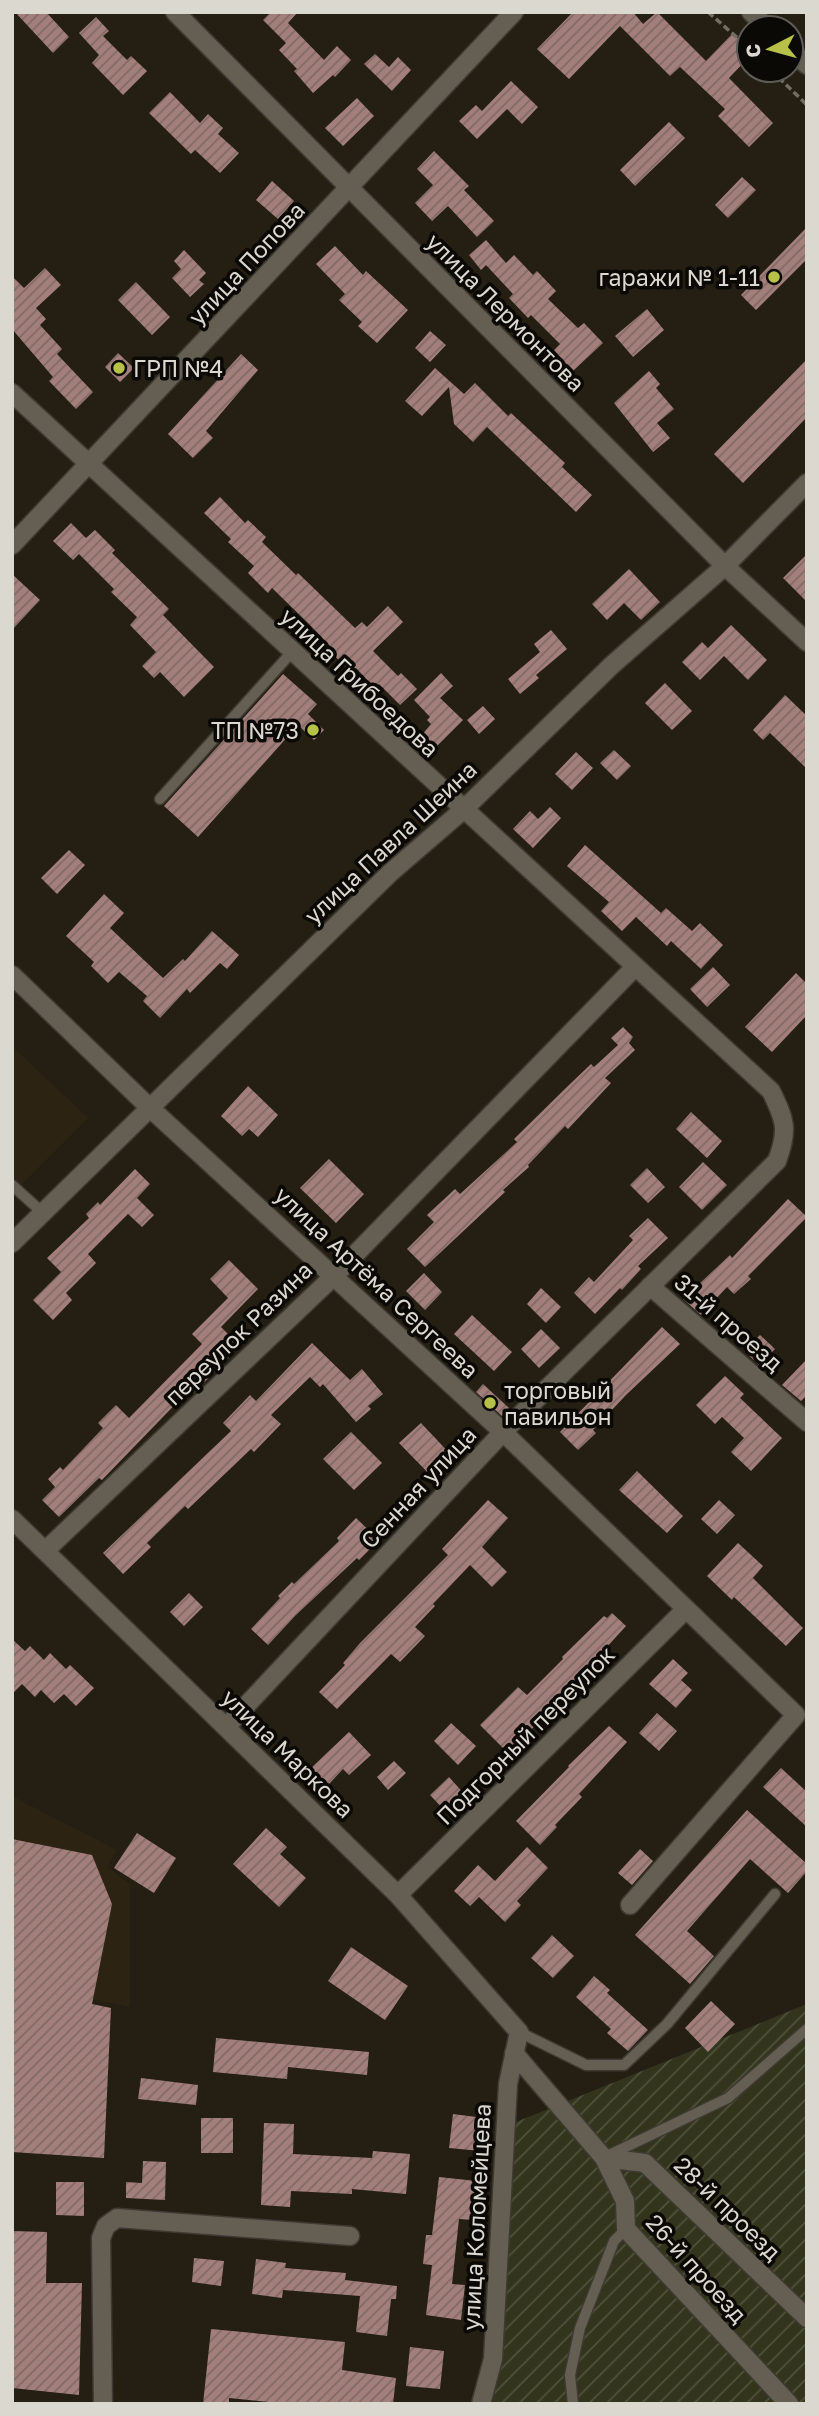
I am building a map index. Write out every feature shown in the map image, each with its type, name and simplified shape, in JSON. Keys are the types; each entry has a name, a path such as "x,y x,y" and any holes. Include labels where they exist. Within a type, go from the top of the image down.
{"street":[{"name":"улица Лермонтова","path":"175,12 725,566 807,642"},
{"name":"улица Попова","path":"12,545 514,12"},
{"name":"улица Грибоедова","path":"12,393 771,1091 783,1117 785,1129"},
{"name":"улица Павла Шеина","path":"12,1243 390,873 463,810 612,665 725,566 807,483"},
{"name":"переулок Разина","path":"46,1550 335,1275 635,967"},
{"name":"улица Артёма Сергеева","path":"12,975 149,1107 503,1432 796,1715 630,1905"},
{"name":"Сенная улица","path":"226,1727 503,1432 777,1161 785,1140 785,1129"},
{"name":"31-й проезд","path":"650,1286 807,1422"},
{"name":"улица Маркова","path":"12,1519 398,1895 519,2032"},
{"name":"Подгорный переулок","path":"398,1895 687,1609"},
{"name":"улица Коломейцева","path":"481,2404 493,2359 508,2084 519,2032"},
{"name":"26-й проезд","path":"514,2053 604,2158 625,2201 626,2229 789,2404"},
{"name":"28-й проезд","path":"604,2158 645,2163 807,2318"},
{"path":"103,2404 101,2238 106,2226 117,2218 350,2236"}],"lane":[{"path":"160,799 292,652"},
{"path":"12,1185 43,1213"},
{"path":"519,2032 586,2065 624,2065 667,2024 775,1894"},
{"path":"604,2158 728,2098 807,2029"},
{"path":"573,2404 570,2375 580,2328 614,2241 626,2229"}],"path":[{"path":"708,12 735,36"},
{"path":"785,84 807,105"}],"shaded area":[{"path":"12,1046 88,1118 21,1185 12,1176"},
{"path":"12,1796 117,1850 107,1867 130,1884 130,2007 12,1983"}],"green space":[{"path":"807,2004 807,2404 492,2404 502,2356 516,2122"}],"building":[{"path":"15,12 46,12 69,37 53,53"},
{"path":"271,12 298,12 288,23 324,60 337,46 351,60 335,77 333,75 313,93 294,71 297,69 279,50 286,43 263,20"},
{"path":"573,12 633,12 643,24 657,12 706,61 733,33 735,72 729,78 773,123 749,147 718,116 725,109 680,67 670,76 620,26 569,79 537,49"},
{"path":"96,17 109,31 103,36 127,60 131,56 147,71 123,95 92,63 99,55 79,33"},
{"path":"375,54 389,67 398,57 411,70 392,91 364,64"},
{"path":"511,81 538,107 522,124 507,109 477,139 459,121 476,105 482,111"},
{"path":"170,92 200,123 208,114 223,128 218,134 239,153 220,173 195,150 191,154 149,113"},
{"path":"357,98 374,116 343,146 325,128"},
{"path":"669,122 685,138 635,186 620,170"},
{"path":"434,151 469,186 464,190 494,221 477,237 448,206 432,221 415,203 433,185 417,169"},
{"path":"742,177 756,190 728,218 715,205"},
{"path":"272,181 294,201 278,219 256,200"},
{"name":"гаражи № 1-11","path":"807,227 807,259 756,310 741,295"},
{"path":"486,240 506,263 514,255 533,275 537,271 556,291 548,299 578,328 584,323 603,343 573,371 554,350 560,344 531,315 528,318 509,298 513,294 486,265 481,270 469,255"},
{"path":"335,246 363,275 366,271 408,310 377,343 358,326 362,322 339,300 345,294 316,264"},
{"path":"184,250 206,273 199,280 204,284 190,297 172,278 181,269 174,261"},
{"path":"45,268 61,285 36,308 46,319 40,325 62,349 57,354 93,392 76,409 49,381 53,377 12,329 12,276 24,288"},
{"path":"136,282 170,317 152,335 118,300"},
{"path":"647,309 664,330 633,357 615,336"},
{"path":"430,331 446,345 430,362 415,348"},
{"name":"ГРП №4","path":"118,353 134,368 120,382 105,367"},
{"path":"241,354 258,370 206,431 213,438 193,458 168,434"},
{"path":"807,359 807,417 743,483 714,454"},
{"path":"435,368 464,394 475,383 508,416 511,413 565,463 562,467 592,495 576,512 487,427 473,442 454,424 449,387 422,416 405,401"},
{"path":"649,371 660,384 656,388 674,409 657,423 670,438 653,452 614,403"},
{"path":"220,497 245,523 248,520 266,537 262,542 355,628 362,622 367,627 388,606 403,622 373,651 398,676 401,673 417,689 400,705 379,684 375,688 356,668 351,673 331,652 333,649 272,588 268,593 248,573 254,566 228,542 231,539 204,513"},
{"path":"71,523 86,538 95,530 115,550 112,553 169,609 163,615 214,667 184,697 160,672 154,678 142,666 156,652 130,625 137,617 111,592 114,589 79,554 73,560 53,541"},
{"path":"807,554 807,602 783,578"},
{"path":"629,569 660,602 641,620 624,603 607,620 592,604"},
{"path":"12,574 40,600 12,630"},
{"path":"731,625 767,660 748,680 724,656 700,680 682,662 702,642 708,648"},
{"path":"551,630 567,649 536,675 539,678 520,694 508,679 540,652 534,644"},
{"path":"441,673 453,686 440,698 463,720 433,750 420,737 431,724 427,720 430,717 414,700"},
{"path":"283,674 317,704 308,714 324,730 314,740 298,725 198,837 164,806"},
{"path":"665,683 692,711 672,730 645,703"},
{"path":"785,695 807,716 807,769 770,733 763,740 753,730"},
{"path":"483,706 495,719 479,734 467,720"},
{"path":"614,750 631,766 617,780 600,763"},
{"path":"576,752 593,768 572,790 555,774"},
{"path":"550,807 561,818 533,848 513,829 530,811 538,819"},
{"path":"585,845 661,913 666,908 692,931 700,923 723,945 701,969 671,941 667,946 636,917 622,931 601,911 609,902 567,866"},
{"path":"69,850 85,865 57,894 41,878"},
{"path":"104,894 124,913 110,928 163,978 183,959 185,961 212,931 239,955 227,969 220,963 190,993 187,989 160,1018 143,1001 147,996 119,972 108,983 91,966 94,962 66,936"},
{"path":"713,967 730,985 707,1007 690,989"},
{"path":"796,973 807,984 807,1015 772,1052 745,1027"},
{"path":"623,1027 633,1037 629,1043 635,1050 605,1078 611,1083 568,1129 565,1126 529,1167 503,1190 505,1192 425,1267 407,1249 434,1222 427,1215 455,1189 460,1194 517,1142 514,1139 569,1085 591,1064 594,1067 618,1045 611,1038"},
{"path":"248,1086 278,1115 258,1137 249,1129 242,1136 221,1116"},
{"path":"691,1112 722,1141 707,1158 676,1129"},
{"path":"329,1159 364,1194 336,1223 300,1188"},
{"path":"703,1162 727,1185 702,1210 679,1187"},
{"path":"647,1168 665,1187 648,1203 630,1185"},
{"path":"135,1169 150,1184 137,1198 154,1215 142,1227 128,1214 88,1254 96,1263 66,1293 72,1300 53,1320 33,1300 61,1272 47,1258 89,1218 86,1214 98,1202 100,1205"},
{"path":"788,1199 807,1217 748,1276 751,1279 734,1294 727,1287 701,1315 683,1299 730,1255 732,1258"},
{"path":"648,1218 668,1238 638,1266 641,1269 622,1290 620,1288 595,1314 574,1293 589,1277 594,1282 633,1240 629,1236"},
{"path":"229,1260 258,1289 221,1327 240,1346 193,1394 189,1390 102,1480 99,1478 59,1517 42,1500 55,1487 48,1479 60,1467 63,1470 103,1428 98,1423 116,1405 129,1418 202,1344 192,1334 228,1298 210,1279"},
{"path":"424,1273 442,1292 425,1310 406,1291"},
{"path":"541,1288 561,1307 546,1323 527,1304"},
{"path":"472,1315 512,1352 494,1371 454,1334"},
{"path":"662,1327 680,1344 626,1395 593,1430 596,1433 578,1450 560,1432"},
{"path":"541,1329 560,1348 539,1368 521,1349"},
{"path":"760,1335 775,1349 759,1365 744,1351"},
{"path":"312,1343 350,1380 362,1369 383,1394 368,1406 371,1409 356,1422 323,1384 320,1387 310,1377 271,1415 281,1424 254,1452 251,1449 188,1509 185,1506 147,1543 151,1547 123,1574 103,1553 231,1431 223,1423 250,1395 256,1401"},
{"path":"807,1359 807,1395 801,1401 782,1385"},
{"path":"725,1376 744,1394 740,1398 782,1438 751,1471 731,1452 744,1438 722,1417 715,1424 696,1405"},
{"path":"483,1384 509,1408 502,1416 476,1392"},
{"path":"421,1423 455,1459 434,1479 399,1443"},
{"path":"351,1432 382,1463 354,1490 323,1459"},
{"path":"637,1471 683,1516 667,1533 619,1490"},
{"path":"488,1500 508,1518 482,1547 507,1572 492,1587 470,1565 415,1627 425,1636 400,1662 391,1654 337,1709 319,1692 345,1665 343,1663 360,1643 448,1555 442,1549"},
{"path":"719,1500 735,1515 717,1534 701,1519"},
{"path":"356,1518 379,1540 296,1615 268,1645 251,1629 292,1582 294,1584 339,1541 337,1538"},
{"path":"738,1543 763,1566 753,1578 803,1628 786,1646 734,1597 732,1600 707,1576"},
{"path":"189,1593 203,1607 184,1626 170,1612"},
{"path":"612,1613 626,1626 509,1754 480,1725 518,1687 527,1695 604,1616 607,1618"},
{"path":"12,1639 25,1651 30,1646 44,1660 50,1653 66,1669 70,1665 94,1688 76,1706 64,1694 54,1703 41,1690 35,1697 22,1684 12,1694"},
{"path":"673,1659 688,1673 681,1680 692,1690 676,1708 649,1684"},
{"path":"657,1713 677,1731 659,1751 639,1733"},
{"path":"451,1723 476,1746 458,1765 434,1741"},
{"path":"609,1726 627,1742 579,1794 582,1797 540,1845 516,1821"},
{"path":"349,1732 371,1755 349,1775 343,1769 318,1796 295,1775 305,1765 310,1769"},
{"path":"394,1761 406,1773 388,1790 377,1777"},
{"path":"781,1768 807,1792 807,1827 763,1787"},
{"path":"449,1777 467,1797 448,1814 430,1795"},
{"path":"747,1810 807,1864 807,1871 788,1893 750,1859 687,1931 714,1956 690,1984 635,1935"},
{"path":"266,1828 287,1847 280,1854 306,1878 279,1907 233,1864"},
{"path":"137,1833 176,1858 154,1893 114,1868"},
{"path":"12,1839 92,1855 112,1904 92,2004 111,2008 104,2158 12,2152"},
{"path":"527,1847 548,1868 517,1901 521,1905 505,1922 479,1897 470,1906 454,1891 478,1865 495,1881"},
{"path":"640,1849 653,1861 632,1885 618,1873"},
{"path":"552,1935 574,1956 553,1978 531,1958"},
{"path":"351,1947 408,1986 385,2020 328,1981"},
{"path":"594,1976 610,1990 607,1993 648,2030 628,2051 607,2033 611,2029 576,1997"},
{"path":"711,2001 735,2024 708,2052 685,2028"},
{"path":"216,2038 369,2052 367,2075 288,2067 287,2079 213,2072"},
{"path":"141,2078 198,2085 196,2105 138,2099"},
{"path":"453,2114 484,2118 481,2151 449,2148"},
{"path":"201,2118 233,2118 233,2153 201,2153"},
{"path":"264,2123 294,2124 293,2154 372,2158 373,2151 410,2154 406,2194 352,2189 352,2194 291,2191 290,2207 261,2205"},
{"path":"143,2161 166,2162 165,2200 126,2198 126,2182 142,2183"},
{"path":"439,2177 476,2181 472,2220 459,2219 452,2284 465,2285 461,2320 426,2315 432,2265 423,2264 426,2235 432,2235"},
{"path":"56,2182 84,2182 84,2216 56,2215"},
{"path":"12,2231 47,2232 46,2283 82,2283 79,2395 12,2388"},
{"path":"194,2258 224,2261 221,2286 192,2282"},
{"path":"256,2259 286,2263 285,2268 346,2273 345,2280 397,2286 396,2299 391,2299 387,2336 356,2332 360,2296 283,2290 282,2298 252,2294"},
{"path":"211,2329 345,2342 342,2370 396,2378 393,2404 289,2404 229,2398 229,2404 203,2404"},
{"path":"410,2347 444,2351 440,2389 406,2386"}],"place":[{"name":"гаражи № 1-11","path":"774,277"},
{"name":"ГРП №4","path":"119,368"},
{"name":"ТП №73","path":"313,730"},
{"name":"торговый павильон","path":"490,1403"}]}
